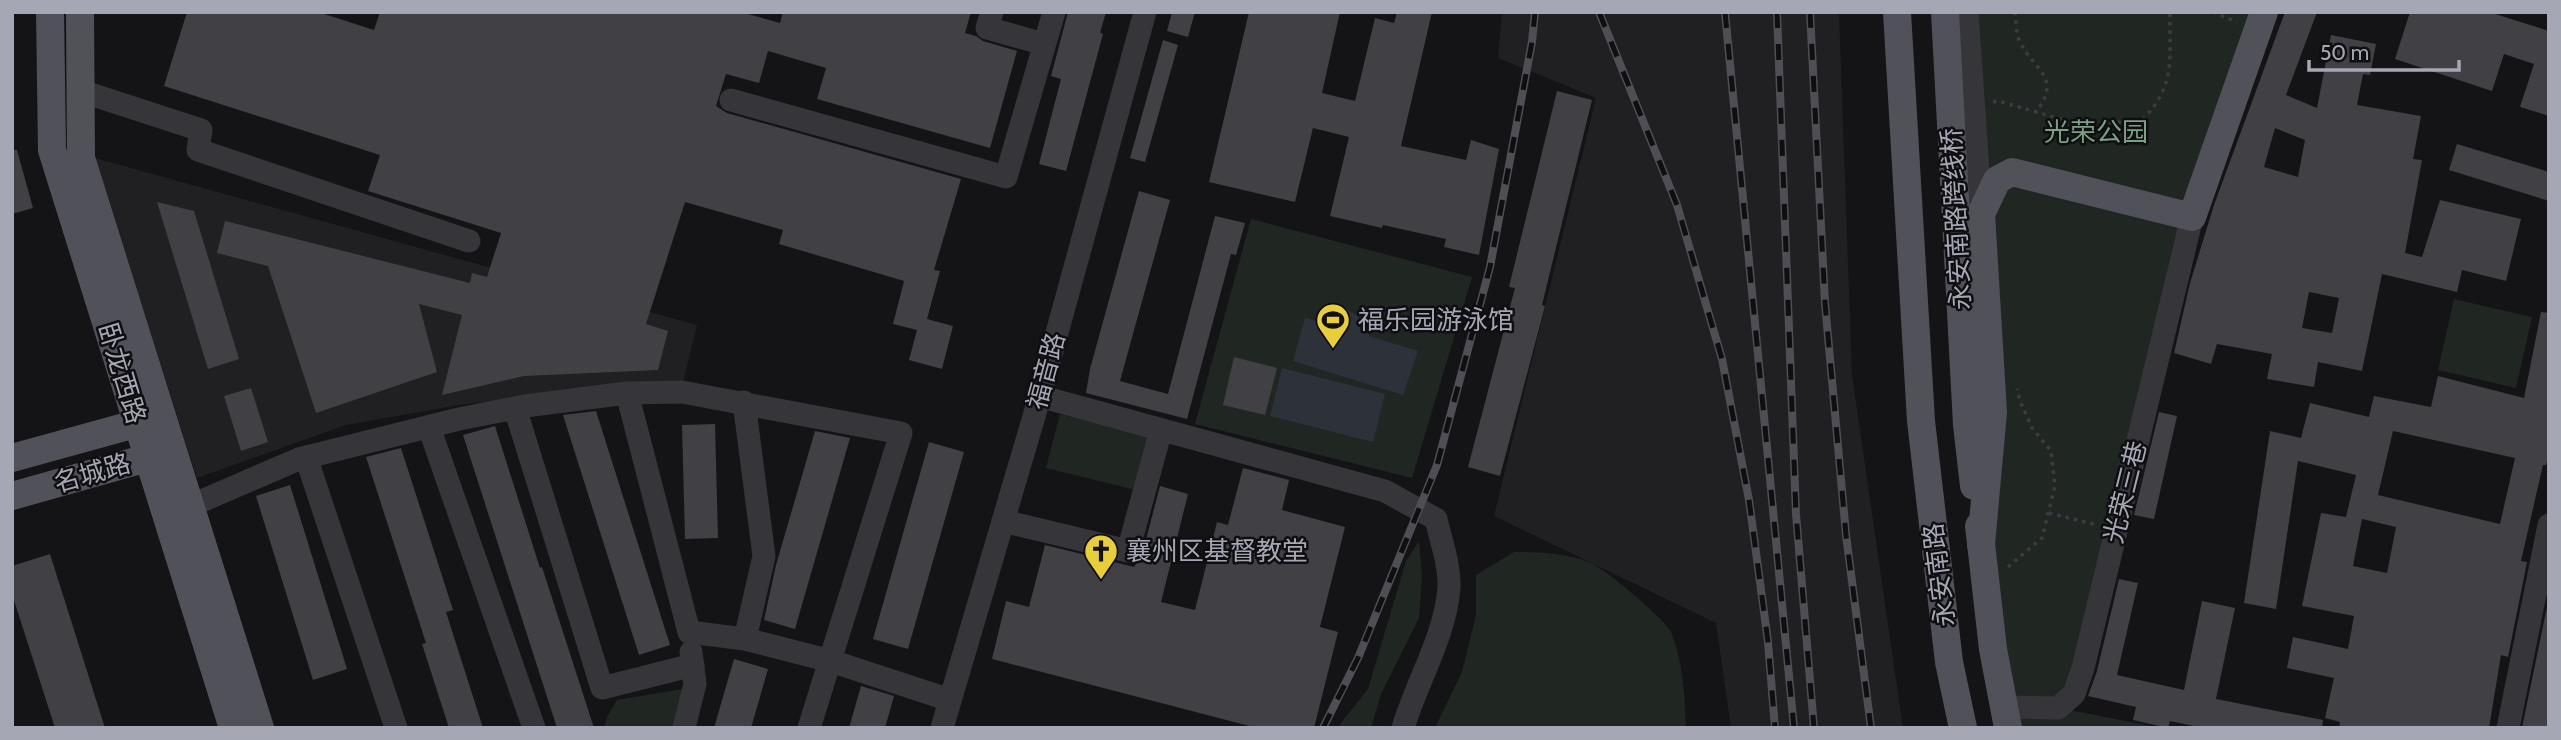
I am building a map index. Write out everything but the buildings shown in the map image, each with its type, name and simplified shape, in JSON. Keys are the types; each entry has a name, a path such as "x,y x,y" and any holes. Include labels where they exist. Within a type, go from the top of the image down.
{"main road":[{"name":"卧龙西路","path":"50,12 52,150 150,420"},
{"name":"卧龙西路","path":"80,12 81,158 160,454 178,511 260,728"},
{"name":"永安南路跨线桥","path":"1897,12 1921,422"},
{"name":"永安南路跨线桥","path":"1945,12 1967,425"},
{"path":"1981,544 1993,412 1982,214 1997,180 2012,172 2192,217 2264,12"},
{"name":"名城路","path":"12,458 150,420"},
{"name":"永安南路","path":"1921,422 1950,662 1963,728"},
{"name":"永安南路","path":"1967,425 1993,649 2006,717"},
{"name":"名城路","path":"12,496 160,454"},
{"name":"卧龙西路","path":"178,511 233,728"}],"street":[{"path":"731,100 1006,177 1054,12"},
{"name":"福音路","path":"942,728 1039,396 1145,12"},
{"path":"1966,12 1982,214"},
{"path":"989,20 1044,44"},
{"path":"81,91 201,130 198,150 470,241"},
{"name":"光荣三巷","path":"2006,717 2059,708 2074,694 2083,668 2192,217"},
{"path":"178,511 306,457 515,408 628,393 682,392 901,433 810,728"},
{"path":"628,393 689,632 695,684 684,728"},
{"path":"1039,396 1385,491 1436,519 1447,561 1449,588 1440,633 1412,696 1403,728"},
{"path":"744,402 764,556 745,639"},
{"path":"515,408 602,688 692,665"},
{"path":"429,427 534,728"},
{"path":"1003,521 1128,551 1161,430"},
{"path":"306,457 396,728"},
{"path":"2508,728 2549,525"},
{"path":"689,632 745,639 831,661 950,700"}],"path":[{"path":"2015,12 2019,39 2049,83 2047,97 2036,112"},
{"path":"1973,107 1998,101 2068,121 2141,121 2162,97 2169,72 2170,12"},
{"path":"1986,581 2016,561 2042,538 2055,486 2051,451 2032,428 2020,401 2015,380"},
{"path":"2049,513 2116,530"}],"shaded area":[{"path":"1502,12 1839,12 1852,375 1903,728 1731,728 1716,623 1494,516 1596,98 1498,58"},
{"path":"95,158 697,325 683,382 465,404 346,425 197,478"},
{"path":"1336,308 1357,316 1369,336 1418,351 1403,395 1293,361 1305,318 1318,321"},
{"path":"1282,368 1385,394 1373,442 1270,416"}],"green space":[{"name":"光荣公园","path":"1967,12 2264,12 2192,217 2083,668 2059,708 2162,728 2008,728 1993,649"},
{"name":"福乐园游泳馆","path":"1251,219 1472,277 1412,478 1195,424"},
{"path":"2454,299 2532,317 2516,388 2438,370"},
{"path":"1060,414 1159,439 1144,492 1046,468"},
{"path":"1419,541 1422,575 1419,618 1381,694 1371,728 1337,728 1368,689 1406,561"},
{"path":"1514,552 1561,555 1589,562 1620,583 1658,616 1671,632 1681,667 1686,728 1435,728 1462,672 1476,615 1476,575"},
{"path":"683,689 673,728 604,728 617,700"}],"railway":[{"path":"1323,728 1358,658 1437,465 1490,267 1532,42 1535,12"},
{"path":"1599,12 1677,205 1722,359 1749,500 1768,642 1775,728"},
{"path":"1725,12 1794,728"},
{"path":"1777,12 1796,514 1814,728"},
{"path":"1810,12 1825,303 1846,535 1871,728"}],"place":[{"name":"福乐园游泳馆","path":"1333,350"},
{"name":"襄州区基督教堂","path":"1101,581"}]}
